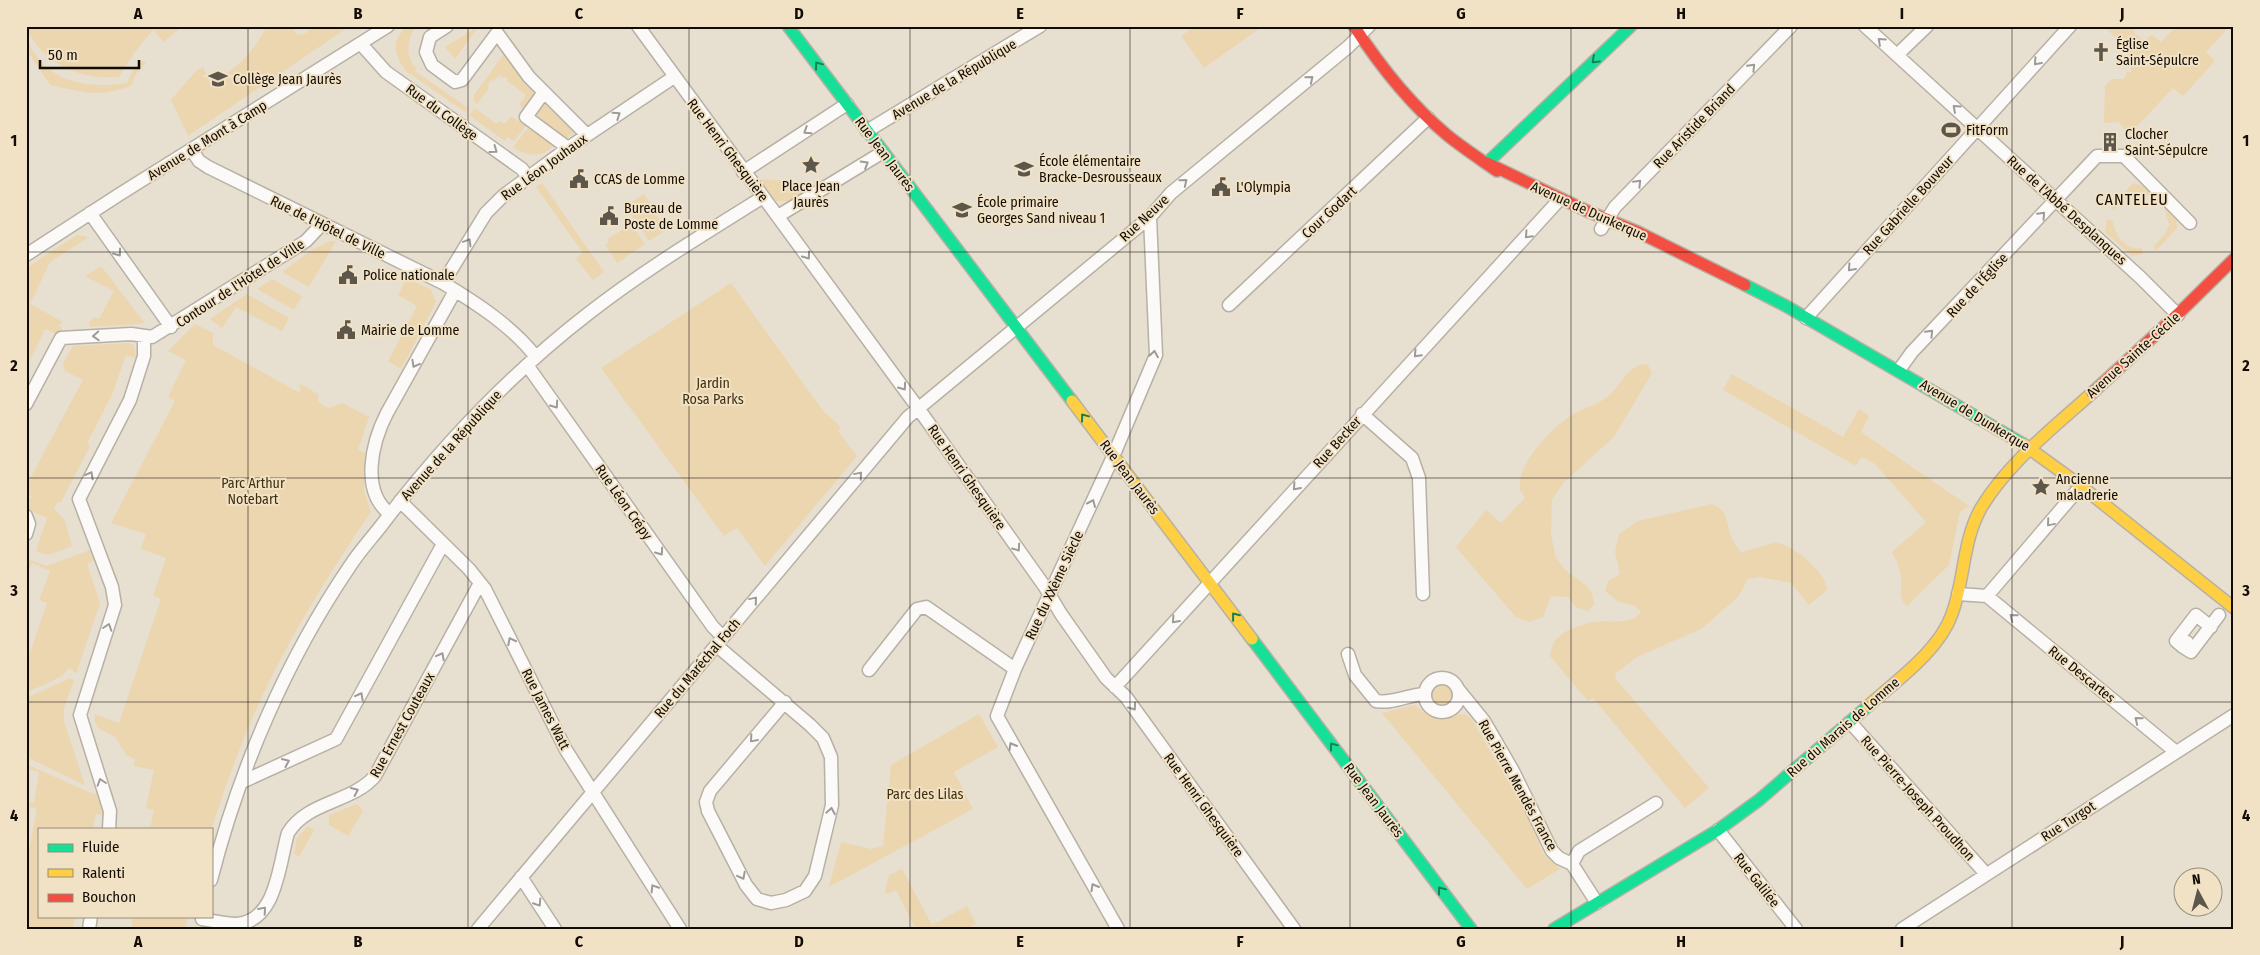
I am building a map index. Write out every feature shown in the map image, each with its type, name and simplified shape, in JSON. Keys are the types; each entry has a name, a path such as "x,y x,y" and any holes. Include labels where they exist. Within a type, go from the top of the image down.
{"street":[{"name":"Avenue de Mont à Camp","path":"26,255 388,26"},
{"path":"447,26 430,37 426,52 432,65 455,82 462,80 495,30 529,77 587,135"},
{"name":"Rue Henri Ghesquière","path":"638,26 674,78 778,216 918,408 1106,678 1126,697 1294,929"},
{"name":"Rue Jean Jaurès","path":"788,26 1471,929"},
{"name":"Avenue de la République","path":"867,131 1040,26"},
{"path":"1487,163 1631,26"},
{"name":"Rue Aristide Briand","path":"1603,224 1791,26"},
{"name":"Rue de l'Abbé Desplanques","path":"1865,26 2141,278 2178,315"},
{"path":"1897,55 1927,26"},
{"name":"Rue Gabrielle Bouveur","path":"1806,318 2070,26"},
{"name":"Avenue de Dunkerque","path":"1364,28 1400,88 1428,118 1458,143 1487,163 1557,203 1603,224 1638,232 1806,318 2031,449 2081,486 2234,608"},
{"name":"Rue Neuve","path":"918,408 1150,217 1171,193 1364,28"},
{"name":"Rue du Collège","path":"361,44 386,72 522,169 527,176"},
{"name":"Rue Léon Jouhaux","path":"443,283 486,213 503,196 527,176 674,78"},
{"path":"544,92 526,117 568,148"},
{"path":"743,172 848,104"},
{"name":"Cour Godart","path":"1229,306 1428,118"},
{"name":"Rue de l'Hôtel de Ville","path":"192,150 203,164 456,291 517,336 532,361"},
{"path":"778,216 883,152"},
{"name":"Rue de l'Église","path":"1898,370 1912,352 2098,156 2124,156 2190,223"},
{"name":"Avenue de la République","path":"212,877 242,782 271,711 314,626 349,567 400,501 474,415 532,361 588,314 631,282 763,197"},
{"name":"Rue Becker","path":"1115,687 1362,414 1557,203"},
{"name":"Contour de l'Hôtel de Ville","path":"90,213 171,327 306,241 322,224"},
{"name":"Rue du XXème Siècle","path":"1118,929 998,722 997,712 1113,456 1156,355 1150,217"},
{"name":"Avenue Sainte-Cécile","path":"1958,594 1964,560 1977,515 1997,486 2031,449 2178,315 2234,259"},
{"path":"390,514 377,499 372,481 374,454 379,431 387,413 456,291"},
{"path":"26,404 61,338 131,334 144,338 152,337 171,327"},
{"path":"109,828 110,811 80,715 115,605 112,588 79,499 130,400 144,356 144,338"},
{"name":"Rue Léon Crépy","path":"532,361 708,619 720,641 785,702 823,738 831,757 833,777 832,805 815,876 805,891 786,900 771,902 757,899 746,885 708,811 706,802 710,791 785,702"},
{"name":"Rue du Maréchal Foch","path":"478,929 896,431 918,408"},
{"path":"1362,414 1412,458 1419,478 1423,594"},
{"path":"1958,594 1988,596 2081,486"},
{"name":"Rue James Watt","path":"400,501 480,583 566,750 680,929"},
{"path":"26,516 29,524 26,534"},
{"path":"242,782 336,739 443,544"},
{"name":"Rue Ernest Couteaux","path":"201,921 236,924 246,922 258,916 272,897 288,833 294,824 317,808 368,785 375,776 480,583"},
{"name":"Rue du Marais de Lomme","path":"1554,929 1570,925 1597,903 1718,830 1759,800 1850,722 1944,636 1950,624 1958,594"},
{"name":"Rue Descartes","path":"1988,596 2176,752"},
{"path":"869,670 917,609 926,607 1015,669"},
{"path":"2211,627 2196,615 2176,641 2186,644 2191,652 2211,627 2219,615"},
{"path":"1348,654 1355,675 1376,701 1384,703 1398,700 1409,694 1424,694 1427,704 1431,708 1436,711 1447,712 1452,709 1458,700 1458,689"},
{"name":"Rue Pierre Mendès France","path":"1424,694 1429,683 1439,677 1451,680 1484,721 1513,771 1552,851 1559,858 1572,864 1597,903"},
{"name":"Rue Turgot","path":"1902,929 2234,715"},
{"name":"Rue Pierre-Joseph Proudhon","path":"1850,722 1986,874"},
{"path":"1572,864 1579,851 1656,803"},
{"name":"Rue Galilée","path":"1718,830 1796,929"},
{"path":"521,877 555,929"}],"green space":[{"path":"26,26 183,26 164,42 153,30 134,53 119,77 104,77 77,73 54,61 35,42 26,30"},
{"path":"267,26 293,26 296,34 301,35 314,26 350,26 188,136 171,100 195,72 203,67 210,83 236,66 250,52"},
{"path":"408,26 417,26 411,36 408,47 410,59 417,68 415,71 468,108 465,112 406,71 402,65 397,53 396,42 402,31"},
{"path":"479,26 455,59 445,47"},
{"path":"1195,26 1257,26 1259,29 1204,68 1181,36"},
{"path":"2104,26 2134,26 2135,34 2144,40 2152,35 2161,42 2176,26 2230,26 2206,52 2215,61 2183,96 2173,88 2130,134 2118,122 2104,123 2105,86 2112,79 2124,79 2127,72 2131,72 2131,57 2120,47 2122,44"},
{"path":"26,39 37,57 47,68 79,83 103,85 127,83 132,72 142,60 146,63 136,74 131,86 99,93 72,90 50,85 26,49"},
{"path":"506,51 538,92 525,110 519,105 526,95 507,81 508,79 505,76 503,78 499,75 494,81 491,80 487,86 489,88 477,104 474,102 474,95"},
{"path":"544,101 576,131 564,140 531,115"},
{"path":"475,108 497,124 500,121 505,124 511,116 526,126 514,141 507,137 505,141 469,115"},
{"path":"528,128 553,145 545,152 534,155 513,147"},
{"path":"761,180 779,180 792,183 806,192 789,201 776,201 763,188"},
{"path":"542,183 604,272 593,280 576,259 583,253 536,187"},
{"path":"2133,183 2147,187 2155,196 2153,198 2141,194 2132,195 2114,210 2111,207"},
{"path":"644,194 666,230 649,241 625,206"},
{"path":"2164,205 2176,217 2177,228 2156,251 2154,246 2165,234 2169,225"},
{"path":"2107,219 2113,221 2116,232 2122,241 2131,247 2142,248 2143,254 2132,256 2105,232"},
{"path":"631,224 645,244 617,263 605,245 609,242 608,239"},
{"path":"77,235 89,237 50,262 30,304 63,322 59,325 63,331 56,334 45,329 26,368 26,268"},
{"path":"330,241 336,241 309,287 282,272 313,249"},
{"path":"101,266 144,322 139,324 90,327 89,322 94,317 99,319 114,291 85,276"},
{"path":"407,278 431,290 436,302 401,369 388,361 417,306 398,295"},
{"path":"272,279 302,296 294,310 257,289"},
{"name":"Jardin Rosa Parks","path":"731,283 824,412 841,427 838,431 857,456 765,566 737,528 724,536 601,368"},
{"path":"247,294 289,318 282,331 236,307 222,328 210,319"},
{"name":"Parc Arthur Notebart","path":"195,324 213,333 213,345 300,393 300,384 318,394 318,402 328,408 342,403 369,417 358,450 365,453 364,491 371,512 318,594 271,678 238,752 212,828 150,828 154,810 146,808 154,770 134,766 135,759 127,756 115,737 98,728 95,721 95,714 119,723 161,599 153,596 166,558 141,549 146,534 111,523 175,401 168,397 186,360 168,351"},
{"path":"129,343 134,345 136,358 126,355 112,395 87,443 90,446 61,502 57,503 54,508 65,521 72,546 48,555 36,551 47,518 26,509 26,501 32,497 28,494 26,497 26,486 83,380 65,371 63,364 73,346"},
{"path":"1643,364 1648,365 1652,373 1614,437 1564,482 1552,500 1551,532 1555,556 1565,570 1587,586 1592,593 1594,605 1587,611 1576,607 1568,597 1551,596 1543,617 1529,622 1516,617 1456,547 1486,510 1501,523 1525,498 1520,488 1524,468 1530,457 1555,428 1572,415 1606,398 1628,373"},
{"path":"1732,374 1843,437 1859,409 1869,416 1861,432 1969,506 1960,512 1949,565 1907,606 1901,597 1900,572 1892,552 1926,522 1875,464 1861,457 1856,466 1723,390"},
{"path":"1712,504 1725,514 1731,536 1741,552 1772,543 1782,544 1799,553 1815,568 1821,575 1827,590 1809,605 1791,583 1760,577 1748,579 1738,597 1701,629 1637,657 1616,673 1615,678 1709,788 1685,808 1593,698 1588,701 1550,656 1552,646 1558,637 1572,628 1600,621 1625,621 1636,617 1641,612 1634,605 1619,602 1605,591 1608,581 1620,574 1615,552 1619,534 1638,521"},
{"path":"93,549 97,559 87,564 100,603 76,674 70,668 60,677 26,693 26,664 47,603 39,600 50,571 32,563 26,578 26,559 47,566"},
{"path":"70,678 74,680 64,708 64,722 85,785 26,757 26,698"},
{"path":"1442,685 1449,688 1452,695 1449,702 1442,705 1435,702 1432,695 1435,688"},
{"path":"1415,705 1433,717 1441,718 1459,714 1471,718 1521,803 1544,855 1560,869 1527,889 1382,713"},
{"name":"Parc des Lilas","path":"979,714 998,747 954,772 973,809 829,887 841,842 871,849 883,846 891,765"},
{"path":"26,764 93,794 100,793 106,816 96,814 93,828 38,828 38,918 75,918 73,929 26,929 26,866 37,809 29,807 30,802 34,803 39,772 26,769"},
{"path":"357,804 363,811 348,836 329,825 329,815"},
{"path":"308,826 314,830 299,857 294,854 297,838"},
{"path":"902,869 932,925 967,906 976,924 967,929 916,929 896,890 887,894 885,891 889,875"},
{"path":"133,918 188,918 185,929 131,929"}],"traffic: fast":[{"path":"788,26 1072,401"},
{"path":"1487,163 1631,26"},
{"path":"1745,285 1786,306 2023,444"},
{"path":"1252,639 1471,929"},
{"path":"1554,929 1718,830 1759,800 1868,706"}],"traffic: slow":[{"path":"1868,706 1916,664 1946,628 1956,601 1970,534 1981,508 1992,492 2004,476 2032,447 2092,393"},
{"path":"1072,401 1252,639"},
{"path":"2023,444 2081,486 2234,608"}],"traffic: jam":[{"path":"1354,26 1385,70 1421,111 1453,140 1497,171"},
{"path":"1487,163 1587,211 1638,232 1745,285"},
{"path":"2092,393 2234,259"}],"place":[{"name":"Église Saint-Sépulcre","path":"2101,52"},
{"name":"Collège Jean Jaurès","path":"218,79"},
{"name":"FitForm","path":"1951,130"},
{"name":"Clocher Saint-Sépulcre","path":"2110,142"},
{"name":"Place Jean Jaurès","path":"811,165"},
{"name":"École élémentaire Bracke-Desrousseaux","path":"1024,169"},
{"name":"CCAS de Lomme","path":"579,179"},
{"name":"L'Olympia","path":"1221,187"},
{"name":"École primaire Georges Sand niveau 1","path":"962,210"},
{"name":"Bureau de Poste de Lomme","path":"609,216"},
{"name":"Police nationale","path":"348,275"},
{"name":"Mairie de Lomme","path":"346,330"},
{"name":"Ancienne maladrerie","path":"2041,487"}],"district":[{"name":"CANTELEU","path":"2132,199"}]}
